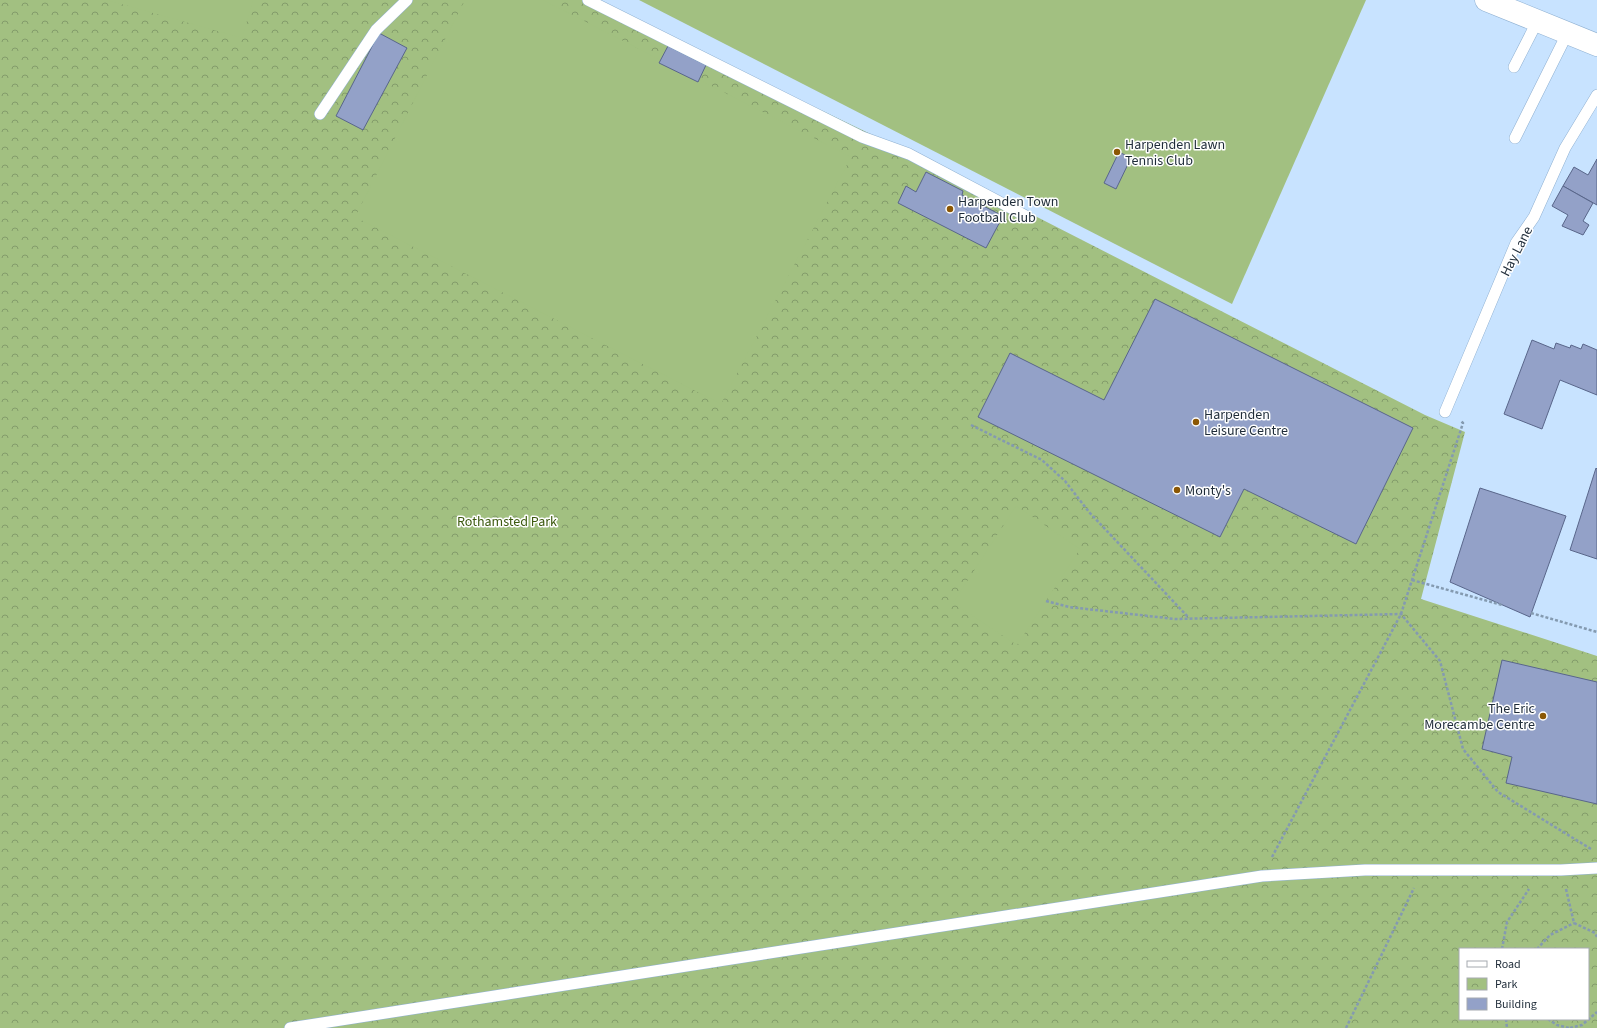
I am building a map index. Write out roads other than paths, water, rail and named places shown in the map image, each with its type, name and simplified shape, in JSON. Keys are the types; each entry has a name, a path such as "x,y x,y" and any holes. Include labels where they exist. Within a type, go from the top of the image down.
{"street":[{"path":"1486,0 1537,22 1597,45"}],"lane":[{"path":"320,114 376,30 407,0"},
{"path":"588,0 862,137 909,154 1028,217"},
{"path":"1514,67 1537,22"},
{"path":"1516,138 1567,34"},
{"name":"Hay Lane","path":"1445,412 1516,243 1534,217 1565,148 1597,95"},
{"path":"290,1028 1262,876 1365,870 1561,870 1597,868"}],"place":[{"name":"Harpenden Lawn Tennis Club","path":"1117,152"},
{"name":"Harpenden Town Football Club","path":"950,209"},
{"name":"Harpenden Leisure Centre","path":"1196,422"},
{"name":"Monty's","path":"1177,490"},
{"name":"The Eric Morecambe Centre","path":"1543,716"}],"park label":[{"name":"Rothamsted Park","path":"507,521"}]}
